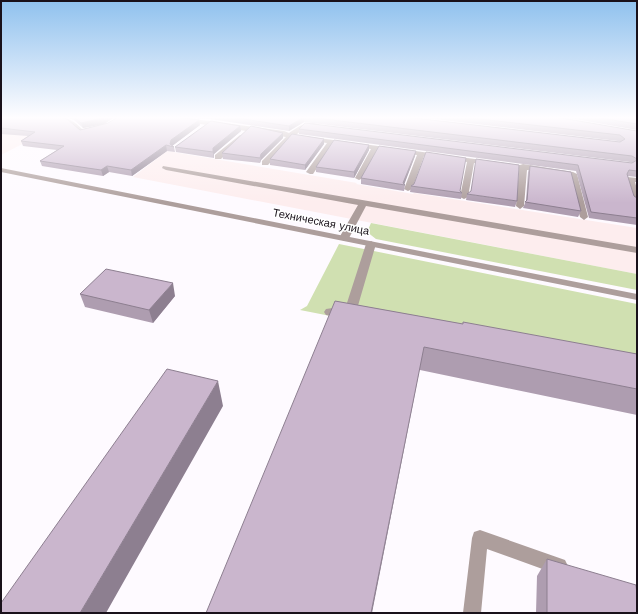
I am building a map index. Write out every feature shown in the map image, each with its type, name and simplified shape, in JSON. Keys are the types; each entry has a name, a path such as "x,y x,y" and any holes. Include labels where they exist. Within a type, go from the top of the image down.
{"street":[{"path":"218,157 231,146"},
{"path":"264,163 281,146"},
{"path":"310,172 329,146"},
{"path":"366,146 573,174 584,217"},
{"path":"359,178 376,147"},
{"path":"408,189 422,153"},
{"path":"464,197 471,160"},
{"path":"520,206 523,166"},
{"path":"166,168 637,250"},
{"name":"Техническая улица","path":"1,170 637,297"},
{"path":"637,180 630,179 637,202"},
{"path":"344,238 362,203"},
{"path":"330,312 351,309 372,244"},
{"path":"472,613 480,538 577,572"}],"shaded area":[{"path":"1,146 19,146 1,155"},
{"path":"167,151 413,194 637,228 637,274 133,177"}],"green space":[{"path":"371,223 637,274 637,290 376,239 367,232"},
{"path":"339,244 637,304 637,376 300,310 307,306"}],"building":[{"path":"61,146 165,146 131,170 107,166 101,170 40,161 64,146"},
{"path":"177,146 216,146 213,148 213,152 175,147"},
{"path":"230,146 270,146 261,154 260,158 222,153"},
{"path":"282,146 319,146 305,165 270,159"},
{"path":"330,146 369,146 354,172 316,167"},
{"path":"379,146 416,151 403,183 405,185 361,178"},
{"path":"428,146 490,146 632,163 637,160 637,171 629,170 627,174 634,196 637,198 637,218 591,212 578,165"},
{"path":"546,146 637,146 637,159 632,156"},
{"path":"426,152 466,158 460,191 462,193 411,186 414,184"},
{"path":"476,159 519,165 517,201 467,194 471,191"},
{"path":"530,166 571,172 581,211 525,202 527,200"},
{"path":"106,269 173,283 149,310 80,294"},
{"path":"335,301 463,324 463,322 637,354 637,389 424,347 371,613 206,613"},
{"path":"167,369 218,381 80,613 1,613 1,603"},
{"path":"547,559 636,585 637,613 547,613"}]}
